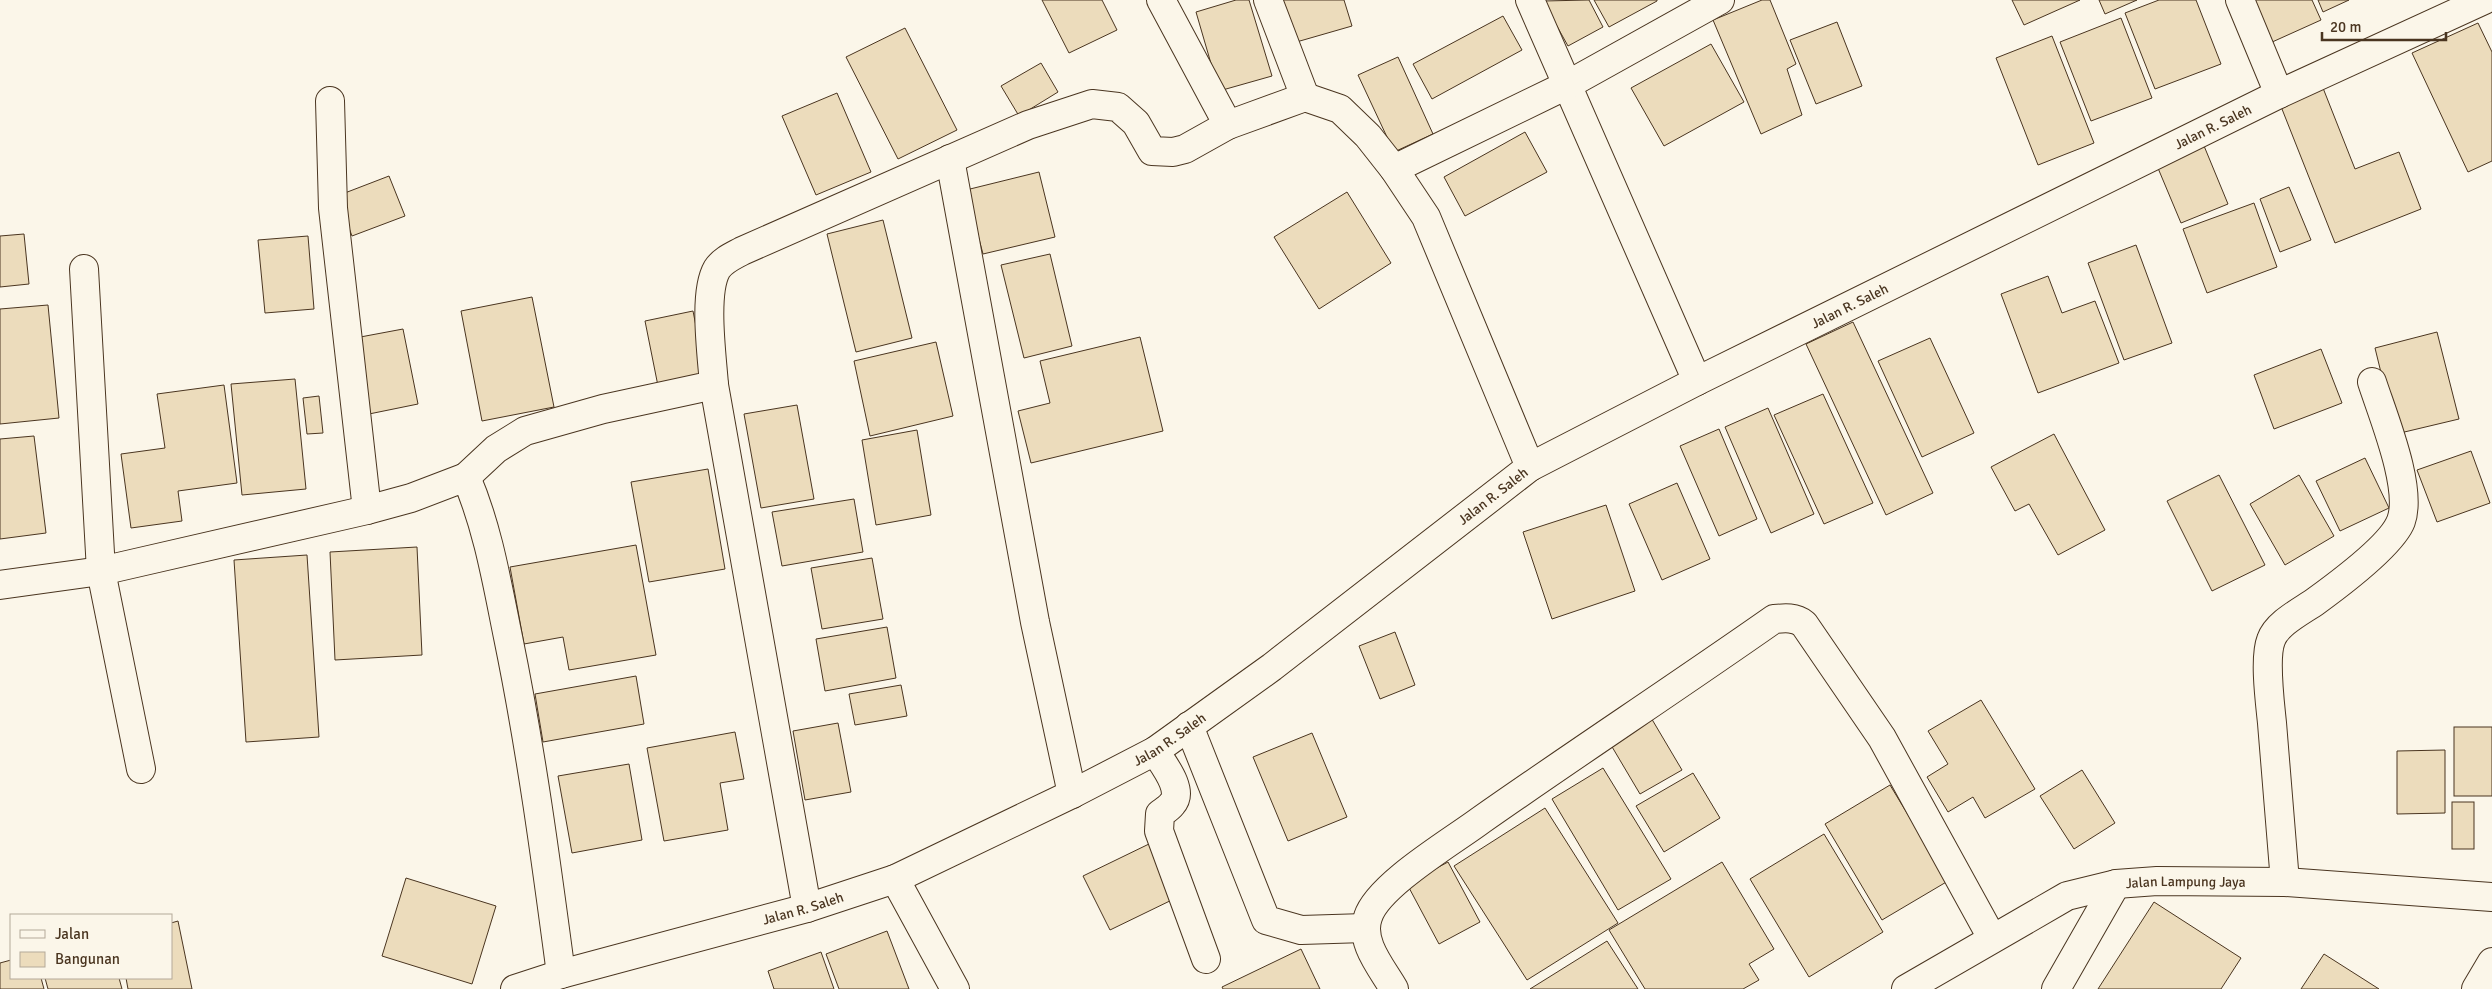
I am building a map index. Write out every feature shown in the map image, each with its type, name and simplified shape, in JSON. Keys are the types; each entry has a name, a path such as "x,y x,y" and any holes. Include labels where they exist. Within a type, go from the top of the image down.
{"street":[{"path":"1161,0 1228,126"},
{"path":"1268,0 1305,97"},
{"path":"1530,0 1569,84 1697,381"},
{"path":"1394,169 1569,84 1720,0"},
{"path":"2240,0 2279,94"},
{"name":"Jalan R. Saleh","path":"516,989 561,974 807,908 895,880 1072,794 1156,750 1272,667 1530,467 1697,381 2279,94 2484,0"},
{"path":"807,908 714,385 710,332 711,294 715,274 725,260 950,159 1028,126 1092,104 1118,107 1136,123 1152,151 1173,152 1185,149 1228,126 1305,97 1340,109 1368,136 1394,169 1426,217 1530,467"},
{"path":"330,101 333,208 367,510"},
{"path":"950,159 1035,622 1072,794"},
{"path":"84,269 101,571 140,769"},
{"path":"2285,882 2269,687 2271,640 2280,628 2335,587 2372,555 2390,537 2400,523 2403,514 2402,482 2372,382"},
{"path":"0,585 101,571 367,510 411,498 466,477 496,449 525,432 603,409 714,385"},
{"path":"466,477 480,508 492,556 516,674 537,791 561,974"},
{"path":"1394,989 1369,945 1365,928 1371,908 1379,898 1430,857 1560,765 1774,620 1791,618 1804,624 1814,637 1882,738 1992,938"},
{"path":"1189,726 1266,920 1301,930 1365,928"},
{"path":"1156,750 1175,786 1176,794 1173,803 1160,814 1159,831 1206,959"},
{"path":"895,880 955,989"},
{"name":"Jalan Lampung Jaya","path":"1906,989 2067,896 2116,884 2157,881 2285,882 2492,897"},
{"path":"2056,989 2116,884"},
{"path":"2476,989 2492,962"}],"building":[{"path":"1042,0 1102,0 1117,30 1069,53"},
{"path":"1236,0 1249,0 1272,76 1219,91 1196,12"},
{"path":"1273,0 1344,0 1352,26 1286,45"},
{"path":"1589,0 1603,27 1568,46 1543,1"},
{"path":"1594,0 1657,0 1657,1 1609,27"},
{"path":"1762,0 1770,0 1796,64 1787,69 1802,115 1761,134 1713,20"},
{"path":"2012,0 2080,0 2024,25"},
{"path":"2099,0 2137,0 2105,14"},
{"path":"2159,0 2196,0 2221,64 2155,89 2125,13"},
{"path":"2250,0 2312,0 2321,20 2270,43"},
{"path":"2318,0 2349,0 2323,12"},
{"path":"1503,16 1522,50 1432,99 1413,64"},
{"path":"2121,18 2152,98 2091,121 2060,42"},
{"path":"1837,22 1862,86 1816,104 1790,40"},
{"path":"2478,23 2492,52 2492,161 2468,172 2412,53"},
{"path":"905,28 957,130 898,159 846,57"},
{"path":"2052,36 2094,143 2038,165 1996,58"},
{"path":"1711,44 1744,102 1664,146 1631,88"},
{"path":"1398,57 1433,134 1394,152 1358,75"},
{"path":"1041,63 1058,92 1019,116 1001,86"},
{"path":"2323,88 2355,169 2399,152 2421,209 2335,243 2280,104"},
{"path":"837,93 871,172 816,195 782,116"},
{"path":"1525,132 1547,172 1465,216 1444,177"},
{"path":"2202,141 2228,204 2181,223 2155,161"},
{"path":"1039,172 1055,237 983,254 966,190"},
{"path":"389,176 405,216 352,236 337,196"},
{"path":"2289,187 2311,240 2280,252 2260,199"},
{"path":"1347,192 1391,263 1319,309 1274,237"},
{"path":"2254,203 2277,267 2207,293 2183,229"},
{"path":"883,220 912,338 856,352 827,234"},
{"path":"24,234 29,284 0,287 0,236"},
{"path":"308,236 314,309 265,313 258,240"},
{"path":"2136,245 2172,343 2124,360 2088,263"},
{"path":"1050,254 1072,346 1024,358 1001,265"},
{"path":"2048,276 2062,313 2095,301 2119,363 2038,393 2001,294"},
{"path":"532,297 554,407 482,421 461,311"},
{"path":"48,305 59,418 0,424 0,309"},
{"path":"693,311 706,377 658,386 645,321"},
{"path":"1853,322 1933,493 1886,515 1806,344"},
{"path":"403,329 418,404 369,414 355,338"},
{"path":"2437,332 2459,419 2396,434 2375,348"},
{"path":"1140,337 1163,431 1031,463 1018,411 1050,403 1040,361"},
{"path":"1930,338 1974,433 1922,457 1878,361"},
{"path":"936,342 953,416 870,436 854,361"},
{"path":"2321,349 2342,403 2274,429 2254,375"},
{"path":"295,379 306,489 242,495 231,384"},
{"path":"224,385 237,483 178,491 182,521 131,528 121,454 165,448 157,394"},
{"path":"1823,394 1873,503 1824,524 1774,415"},
{"path":"319,396 323,433 307,434 303,398"},
{"path":"797,405 814,499 761,508 744,414"},
{"path":"1768,408 1814,514 1771,533 1725,427"},
{"path":"1719,429 1757,519 1719,536 1680,446"},
{"path":"917,430 931,515 876,525 862,440"},
{"path":"2054,434 2105,530 2058,555 2029,504 2015,511 1991,467"},
{"path":"34,436 46,533 0,539 0,439"},
{"path":"2471,451 2490,503 2437,522 2417,470"},
{"path":"2365,458 2389,508 2340,531 2316,481"},
{"path":"708,469 725,569 649,582 631,482"},
{"path":"2219,475 2265,565 2212,591 2167,501"},
{"path":"2299,475 2334,536 2285,565 2250,504"},
{"path":"1677,483 1710,559 1662,580 1629,504"},
{"path":"854,499 863,552 782,566 772,512"},
{"path":"1606,505 1635,591 1552,619 1523,532"},
{"path":"636,545 656,655 569,670 563,637 524,644 510,567"},
{"path":"417,547 422,655 335,660 330,552"},
{"path":"307,555 319,737 246,742 234,560"},
{"path":"872,558 883,619 822,629 811,568"},
{"path":"887,627 896,678 825,691 816,639"},
{"path":"1395,632 1415,685 1380,699 1359,646"},
{"path":"636,676 644,724 543,742 535,694"},
{"path":"901,685 907,716 855,725 849,694"},
{"path":"1981,700 2035,789 1985,818 1973,797 1948,812 1927,777 1948,764 1928,731"},
{"path":"1650,716 1682,770 1640,794 1608,740"},
{"path":"838,723 851,792 805,800 793,731"},
{"path":"2454,727 2492,727 2492,796 2454,796"},
{"path":"735,732 744,779 720,783 728,830 664,841 647,748"},
{"path":"1312,733 1347,817 1288,841 1253,757"},
{"path":"2445,750 2445,813 2397,814 2397,751"},
{"path":"629,764 642,840 572,853 558,776"},
{"path":"1603,768 1671,879 1618,910 1552,799"},
{"path":"2082,770 2115,823 2074,849 2040,796"},
{"path":"1693,773 1720,818 1664,852 1636,806"},
{"path":"1890,785 1948,881 1882,920 1825,824"},
{"path":"2452,802 2474,802 2474,849 2452,849"},
{"path":"1545,808 1618,923 1527,980 1454,866"},
{"path":"1824,834 1883,932 1809,977 1750,879"},
{"path":"1151,843 1178,897 1110,930 1083,876"},
{"path":"1448,862 1480,922 1439,944 1407,884"},
{"path":"1722,862 1774,949 1749,964 1759,980 1743,989 1645,989 1609,930"},
{"path":"406,878 496,906 472,984 382,956"},
{"path":"2154,902 2241,958 2221,989 2098,989"},
{"path":"178,921 192,989 128,989 126,979 172,979 172,923"},
{"path":"887,931 909,989 839,989 826,954"},
{"path":"1607,941 1638,989 1530,989"},
{"path":"1301,949 1320,989 1223,989 1222,987"},
{"path":"821,952 834,989 774,989 768,971"},
{"path":"2324,954 2379,989 2301,989"},
{"path":"10,960 10,979 41,979 44,989 0,989 0,963"},
{"path":"45,979 119,979 122,989 48,989"}]}
